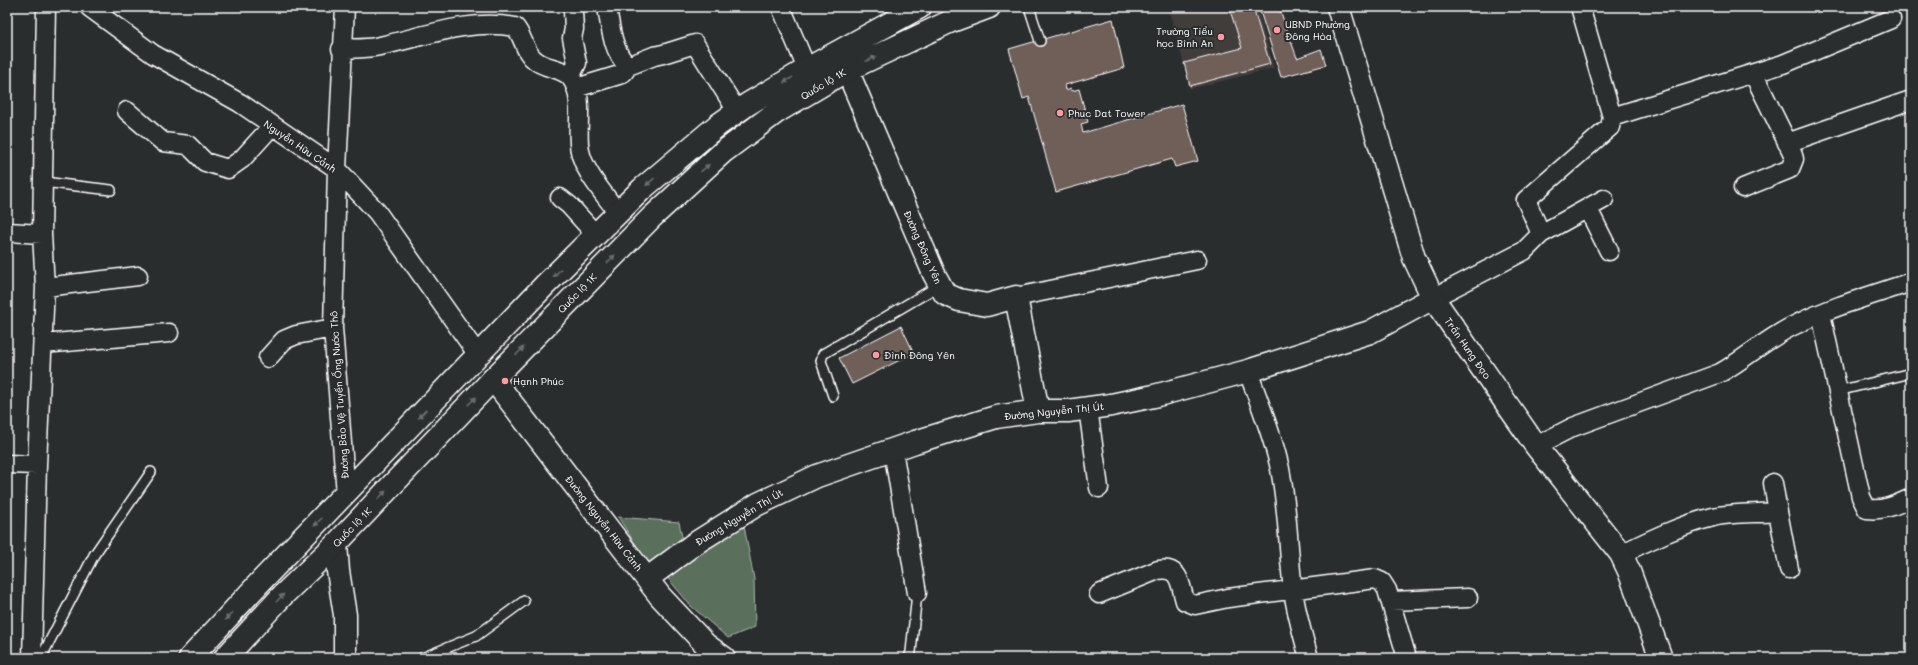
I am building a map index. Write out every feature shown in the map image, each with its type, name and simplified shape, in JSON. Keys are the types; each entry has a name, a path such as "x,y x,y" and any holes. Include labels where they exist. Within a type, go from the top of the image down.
{"main road":[{"name":"Quốc lộ 1K","path":"190,658 263,579 478,355 642,189 718,125 737,111 807,69 920,7"},
{"name":"Quốc lộ 1K","path":"225,658 282,596 336,544 493,379 652,217 717,157 746,133 778,111 847,70 946,15 988,7"},
{"name":"Trần Hưng Đạo","path":"1338,7 1414,258 1433,298 1536,446 1621,554 1629,571 1661,658"},
{"name":"Đường Đông Yên","path":"847,70 945,294 959,300 987,305 1016,297"},
{"path":"1016,297 1038,411"},
{"name":"Đường Nguyễn Thị Út","path":"648,578 694,544 778,493 817,476 996,417 1038,411 1088,408 1154,396 1248,371 1370,332 1433,298"},
{"name":"Đường Nguyễn Hữu Cảnh","path":"493,379 648,578 660,596 718,656"},
{"path":"336,544 345,615 345,658"}],"street":[{"path":"32,658 37,465 43,344 44,287 42,234 46,7"},
{"name":"Nguyễn Hữu Cảnh","path":"89,7 153,54 240,104 337,169 377,212 478,355"},
{"name":"Đường Bảo Vệ Tuyến Ống Nước Thô","path":"345,7 341,49 333,328 346,494"},
{"path":"574,7 574,29 572,38 577,63 573,83 579,117 580,152 591,174 618,213"},
{"path":"607,7 609,24 618,51 622,61 628,66"},
{"path":"781,7 807,69"},
{"path":"1541,234 1526,200 1604,133 1610,127 1612,118 1580,7"},
{"path":"1612,118 1754,75 1891,19"},
{"path":"341,49 374,48 434,32 481,24 502,25 515,27 520,33 530,56 537,62 560,70 573,83"},
{"path":"573,83 619,75 624,72 628,66 654,56 695,44 737,111"},
{"path":"1743,188 1790,169 1794,159 1754,75"},
{"path":"1787,143 1911,100"},
{"path":"126,111 163,142 188,145 206,162 228,169 242,159 272,126"},
{"path":"560,198 569,205 596,235"},
{"path":"1433,298 1524,252 1548,228 1588,209 1604,199"},
{"path":"1588,209 1609,251"},
{"path":"7,232 42,234"},
{"path":"1016,297 1197,260"},
{"path":"44,287 138,276"},
{"path":"1536,446 1573,427 1720,373 1741,361 1757,347 1797,324 1911,282"},
{"path":"1821,314 1861,497 1866,509 1878,510 1891,508 1911,498"},
{"path":"268,358 284,340 296,335 333,328"},
{"path":"43,344 169,334"},
{"path":"1248,371 1268,426 1280,469 1286,511 1293,589 1298,619 1309,658"},
{"path":"1088,408 1099,488"},
{"path":"893,450 917,593"},
{"path":"7,464 37,465"},
{"path":"1773,482 1789,569"},
{"path":"1621,554 1654,538 1713,517 1735,514 1778,512"},
{"path":"1099,594 1166,568 1172,571 1179,578 1185,601 1195,605 1228,598 1375,579 1382,582 1387,590 1407,658"},
{"path":"1391,600 1468,598"}],"lane":[{"path":"1029,7 1040,41"},
{"path":"43,182 111,190"},
{"path":"833,396 821,361 822,354 940,285"},
{"path":"1838,391 1911,373"},
{"path":"41,658 94,555 151,472"},
{"path":"909,658 911,652 917,593"},
{"path":"422,658 476,636 524,601"}],"shaded area":[{"name":"Trường Tiểu học Bình An","path":"1169,7 1257,7 1274,68 1190,89"}],"green space":[{"path":"618,517 679,522 683,542 649,565"},
{"path":"744,526 754,579 755,627 728,638 691,606 666,576"}],"building":[{"path":"1229,7 1253,7 1270,64 1190,86 1184,63 1242,48"},
{"name":"UBND Phường Đông Hòa","path":"1270,7 1279,7 1297,58 1321,49 1326,65 1281,77 1260,11"},
{"name":"Phuc Dat Tower","path":"1113,19 1124,68 1065,85 1066,90 1071,88 1072,91 1079,89 1088,122 1081,124 1083,133 1182,104 1198,161 1175,167 1172,159 1056,192 1029,97 1023,99 1009,49"},
{"name":"Đình Đông Yên","path":"901,326 914,353 852,384 839,358"}],"place":[{"name":"UBND Phường Đông Hòa","path":"1277,30"},
{"name":"Trường Tiểu học Bình An","path":"1221,37"},
{"name":"Phuc Dat Tower","path":"1060,113"},
{"name":"Đình Đông Yên","path":"876,355"},
{"name":"Hạnh Phúc","path":"505,381"}]}
